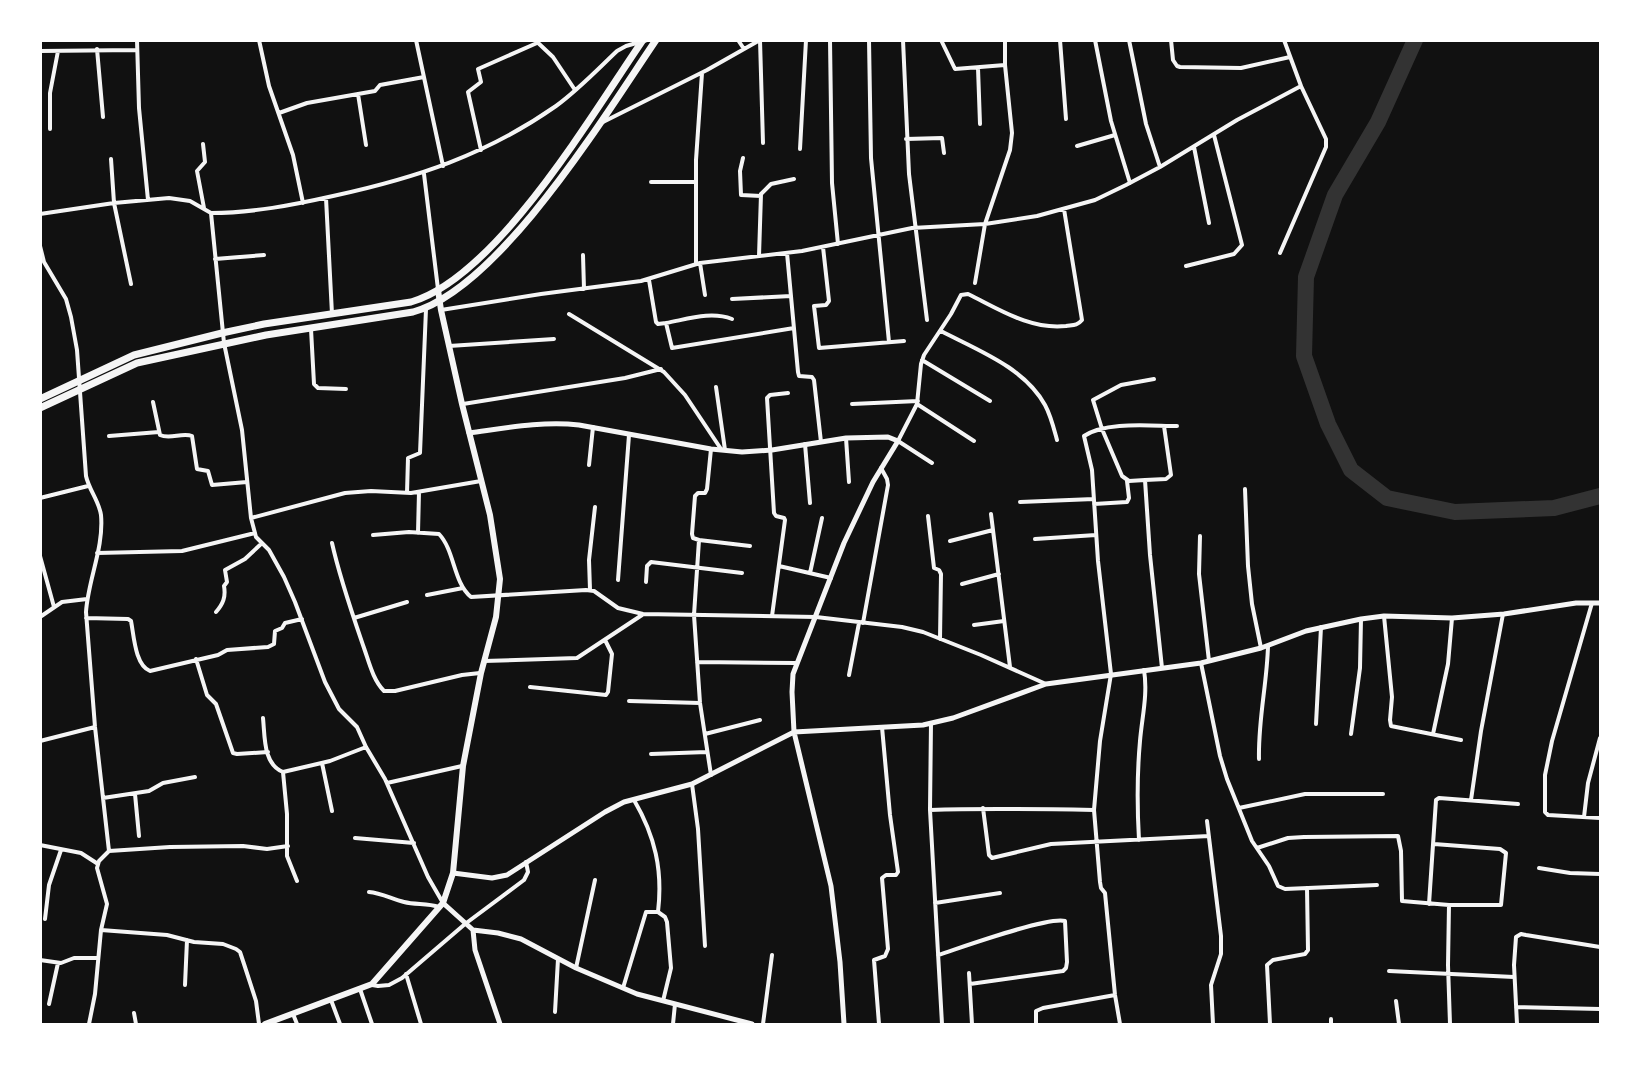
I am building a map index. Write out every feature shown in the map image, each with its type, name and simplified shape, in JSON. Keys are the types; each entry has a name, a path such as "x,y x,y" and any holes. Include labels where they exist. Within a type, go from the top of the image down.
{"main road":[{"path":"40,408 137,363 224,343 426,309 483,269 545,199 656,40"},
{"path":"42,396 134,355 222,333 411,302 438,290 475,261 517,218 584,127 643,41"},
{"path":"266,1024 372,984 441,905 453,873 463,766 481,673 500,596 499,562 438,290"}],"street":[{"path":"137,40 148,200"},
{"path":"259,40 269,86 293,155 303,203"},
{"path":"416,40 443,166"},
{"path":"40,214 114,203 182,198 211,213 235,213 303,203 424,174 482,150 535,120 575,90 617,51 648,40"},
{"path":"738,40 744,49"},
{"path":"800,149 806,40"},
{"path":"830,40 832,183 838,244"},
{"path":"869,40 871,158 889,342"},
{"path":"903,40 906,139 927,320"},
{"path":"941,40 955,69 1005,65"},
{"path":"975,283 986,224 1010,150 1012,134 1005,65 1005,40"},
{"path":"1060,40 1066,119"},
{"path":"1095,40 1114,135 1130,183"},
{"path":"1129,40 1143,113 1160,167"},
{"path":"1171,40 1174,63 1180,67 1241,68 1290,57"},
{"path":"1280,253 1326,147 1326,139 1301,86 1284,40"},
{"path":"599,124 702,73 760,41 763,143"},
{"path":"482,150 468,92 481,82 478,69 536,42 553,57 575,90"},
{"path":"97,50 103,117"},
{"path":"40,51 137,50"},
{"path":"50,129 50,93 58,51"},
{"path":"978,68 981,124"},
{"path":"702,73 696,182 698,263 705,295"},
{"path":"279,113 307,103 375,91 380,85 424,77"},
{"path":"441,310 648,280 698,263 787,253 916,228 986,224 1064,209 1095,200 1130,183 1301,86"},
{"path":"358,94 366,145"},
{"path":"1077,146 1114,135"},
{"path":"1185,266 1234,254 1242,245 1214,135"},
{"path":"906,139 942,138 944,153"},
{"path":"203,144 205,162 197,171 204,209"},
{"path":"1194,147 1209,223"},
{"path":"743,158 740,171 741,195 761,196"},
{"path":"111,159 114,203 131,284"},
{"path":"424,174 438,290"},
{"path":"759,256 761,196 771,184 794,179"},
{"path":"651,182 696,182"},
{"path":"326,198 332,314"},
{"path":"844,1024 840,962 831,886 794,732 792,692 796,663 844,543 917,402 922,360 958,299 965,293 1037,326 1050,328 1080,323 1082,314 1064,209"},
{"path":"211,213 222,333 242,430 251,518 255,533 261,544 276,561 302,619 334,701 357,727 387,783 441,905 473,930 521,939 576,968 623,988 675,1005 753,1024"},
{"path":"40,246 44,262 61,288 69,309 77,350 88,486 100,509 101,518 97,554 87,599 86,618 95,728 109,851 98,864"},
{"path":"823,247 829,301 826,305 814,306 818,347 904,341"},
{"path":"787,253 798,375 812,377 814,380 820,442"},
{"path":"215,259 264,255"},
{"path":"583,255 584,289"},
{"path":"648,280 658,324 712,314 732,319"},
{"path":"732,299 791,296"},
{"path":"407,493 408,458 420,453 426,309"},
{"path":"568,314 660,369 685,395 724,450"},
{"path":"666,323 672,348 794,328"},
{"path":"311,328 314,384 318,388 346,389"},
{"path":"941,331 1003,364 1037,392 1046,407 1057,440"},
{"path":"449,346 554,339"},
{"path":"922,360 990,401"},
{"path":"462,404 625,378 660,369"},
{"path":"1154,379 1121,385 1093,400 1122,477 1127,481 1166,479 1171,475 1164,426"},
{"path":"716,387 724,450"},
{"path":"772,616 785,520 774,513 768,397 789,393"},
{"path":"42,396 52,402"},
{"path":"153,402 159,432 164,438 187,434 192,436 197,469 208,471 212,486 247,482"},
{"path":"852,404 917,402 974,441"},
{"path":"469,433 540,423 559,423 711,449 758,452 846,438 888,437 932,463"},
{"path":"1120,1024 1115,995 1108,913 1105,893 1100,886 1094,810 1100,741 1111,674 1096,535 1092,470 1084,436 1102,429 1125,426 1176,426"},
{"path":"589,465 593,427"},
{"path":"109,436 159,432"},
{"path":"618,580 629,435"},
{"path":"846,438 849,482"},
{"path":"805,444 810,503"},
{"path":"711,449 707,489 705,493 695,496 692,536 699,540 750,546"},
{"path":"849,675 888,485 881,468"},
{"path":"1145,480 1162,668"},
{"path":"251,518 345,493 419,492 481,481"},
{"path":"1020,502 1127,502 1129,498 1127,481"},
{"path":"40,498 88,486"},
{"path":"1245,489 1248,566 1252,604 1261,648"},
{"path":"418,533 419,492"},
{"path":"590,590 590,547 595,507"},
{"path":"991,514 1010,668"},
{"path":"928,516 934,568 941,574 940,639"},
{"path":"810,573 822,518"},
{"path":"950,541 993,531"},
{"path":"97,554 182,551 255,533"},
{"path":"373,535 435,533 441,536 463,588 471,597 590,590 600,594 618,608 643,614 816,617 902,627 923,632 1046,684"},
{"path":"1035,539 1096,535"},
{"path":"1200,536 1199,574 1209,661"},
{"path":"699,540 694,615 700,703 711,775"},
{"path":"332,543 338,573 376,680 384,691 395,691 462,675 481,673"},
{"path":"216,612 225,595 225,570 245,559 261,544"},
{"path":"40,555 54,607"},
{"path":"646,582 649,563 742,573"},
{"path":"779,566 831,578"},
{"path":"962,584 999,574"},
{"path":"427,595 463,588"},
{"path":"40,617 70,600 87,599"},
{"path":"354,618 407,602"},
{"path":"1592,602 1552,741 1544,782 1546,813 1600,818"},
{"path":"453,873 492,878 507,875 605,812 634,800 693,784 794,732 931,723 953,718 1046,684 1201,663 1268,646 1321,627 1361,619 1384,616 1452,618 1504,614 1592,602 1600,603"},
{"path":"484,661 577,658 643,614"},
{"path":"1471,800 1481,730 1504,614"},
{"path":"1384,616 1392,697 1391,726 1461,740"},
{"path":"86,618 126,618 131,621 136,647 146,670 156,671 218,655 225,650 271,646 274,642 275,631 282,628 285,623 302,619"},
{"path":"1433,734 1448,664 1452,618"},
{"path":"1351,734 1360,668 1361,619"},
{"path":"974,626 1005,621"},
{"path":"1316,724 1321,627"},
{"path":"530,687 606,695 612,654 605,640"},
{"path":"1259,759 1259,725 1265,692 1268,646"},
{"path":"196,659 207,695 216,705 233,753 268,752"},
{"path":"697,662 796,663"},
{"path":"1201,663 1220,756 1257,848 1272,870 1279,887 1377,885"},
{"path":"1139,840 1137,776 1146,686 1144,670"},
{"path":"629,701 700,703"},
{"path":"263,718 270,763 283,772 322,763 366,747"},
{"path":"705,735 760,720"},
{"path":"931,723 930,810 942,1024"},
{"path":"879,1024 874,960 885,956 888,949 882,878 886,875 896,875 898,872 882,727"},
{"path":"40,741 95,728"},
{"path":"1584,817 1588,783 1600,738"},
{"path":"651,754 707,752"},
{"path":"322,763 332,811"},
{"path":"387,783 463,766"},
{"path":"283,772 289,864 297,881"},
{"path":"104,798 135,794 152,790 163,783 195,777"},
{"path":"693,784 705,946"},
{"path":"135,794 139,836"},
{"path":"1239,808 1305,794 1383,794"},
{"path":"1429,904 1436,800 1439,798 1518,804"},
{"path":"634,800 652,836 660,880 658,912"},
{"path":"930,810 983,808 1094,810"},
{"path":"983,808 989,855 992,858 1051,844 1209,836"},
{"path":"1207,821 1221,936 1221,954 1210,985 1213,1024"},
{"path":"1257,848 1296,838 1396,836 1399,838 1401,851 1402,901 1449,905 1502,905 1506,853 1500,849 1434,844"},
{"path":"355,838 414,843"},
{"path":"40,845 86,855 98,864 106,904 89,1024"},
{"path":"109,851 243,846 267,849 288,846"},
{"path":"45,919 49,885 61,850"},
{"path":"372,984 389,985 406,974 465,924 524,880 528,873 526,862"},
{"path":"1539,868 1570,873 1600,874"},
{"path":"576,968 595,880"},
{"path":"1270,1024 1267,965 1270,961 1305,954 1308,950 1307,888"},
{"path":"369,892 377,892 401,901 441,905"},
{"path":"935,903 999,893"},
{"path":"1449,905 1450,1024"},
{"path":"623,988 646,912 658,912 666,918 671,957 670,977 663,1001"},
{"path":"938,955 1049,921 1065,921 1067,962 1065,970 1025,978 970,984"},
{"path":"101,930 167,935 205,944 230,946 240,952 256,1001 259,1024"},
{"path":"473,930 475,950 500,1024"},
{"path":"1517,1024 1514,977 1516,937 1521,934 1600,947"},
{"path":"185,985 187,940"},
{"path":"763,1024 772,955"},
{"path":"40,960 58,963 74,958 98,958"},
{"path":"555,1012 559,958"},
{"path":"49,1004 58,963"},
{"path":"1389,971 1514,977"},
{"path":"969,973 972,1024"},
{"path":"406,974 421,1024"},
{"path":"360,989 372,1024"},
{"path":"1036,1024 1036,1011 1043,1008 1115,995"},
{"path":"331,1000 340,1024"},
{"path":"1395,1001 1399,1024"},
{"path":"673,1024 675,1005"},
{"path":"1516,1007 1600,1009"},
{"path":"134,1013 136,1024"},
{"path":"293,1014 297,1024"}],"waterway":[{"path":"1415,40 1378,122 1335,195 1306,277 1304,356 1328,424 1351,470 1387,498 1455,512 1554,508 1600,496"}]}
